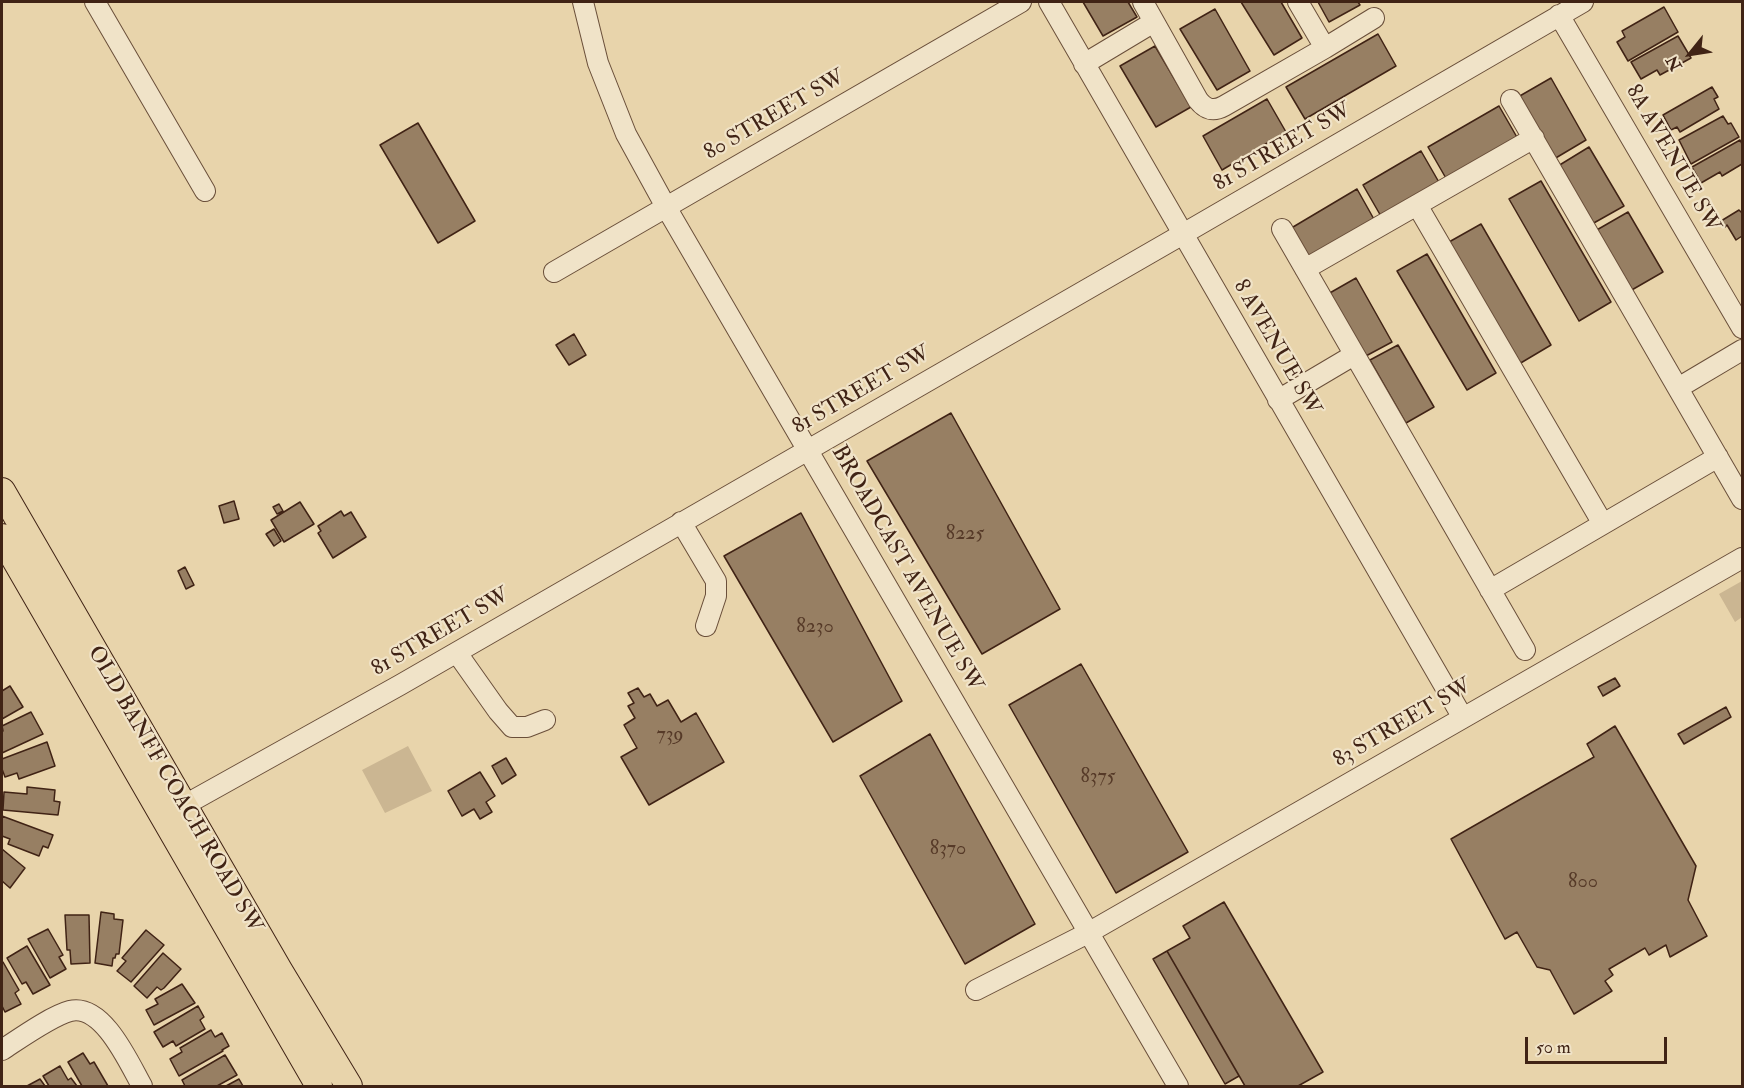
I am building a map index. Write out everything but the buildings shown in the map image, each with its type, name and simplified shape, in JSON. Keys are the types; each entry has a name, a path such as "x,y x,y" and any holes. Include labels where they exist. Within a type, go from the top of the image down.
{"main road":[{"name":"OLD BANFF COACH ROAD SW","path":"2,491 319,1086"},
{"name":"OLD BANFF COACH ROAD SW","path":"2,537 174,812 279,970 349,1086"}],"street":[{"path":"95,2 205,191"},
{"name":"BROADCAST AVENUE SW","path":"583,2 598,63 626,134 666,207 1178,1086"},
{"name":"80 STREET SW","path":"554,272 1021,2"},
{"name":"8 AVENUE SW","path":"1049,2 1463,718"},
{"path":"1143,2 1198,100 1210,110 1217,109 1374,18"},
{"path":"1298,2 1325,48"},
{"name":"81 STREET SW","path":"174,812 457,653 1583,2"},
{"name":"8A AVENUE SW","path":"1560,15 1743,328"},
{"path":"1084,64 1154,22"},
{"path":"1511,100 1743,499"},
{"path":"1305,269 1534,138"},
{"path":"1417,205 1603,524"},
{"path":"1282,229 1525,650"},
{"path":"1678,388 1743,350"},
{"path":"1278,400 1354,355"},
{"path":"1490,590 1718,457"},
{"path":"681,522 716,581 716,596 706,626"},
{"name":"83 STREET SW","path":"976,990 1088,933 1743,558"},
{"path":"457,653 512,727 527,727 545,720"},
{"path":"2,1050 59,1016 72,1011 83,1011 95,1016 106,1025 142,1086"}],"shaded area":[{"path":"1742,581 1742,617 1735,622 1719,594"},
{"path":"408,746 432,791 385,813 362,770"}]}
